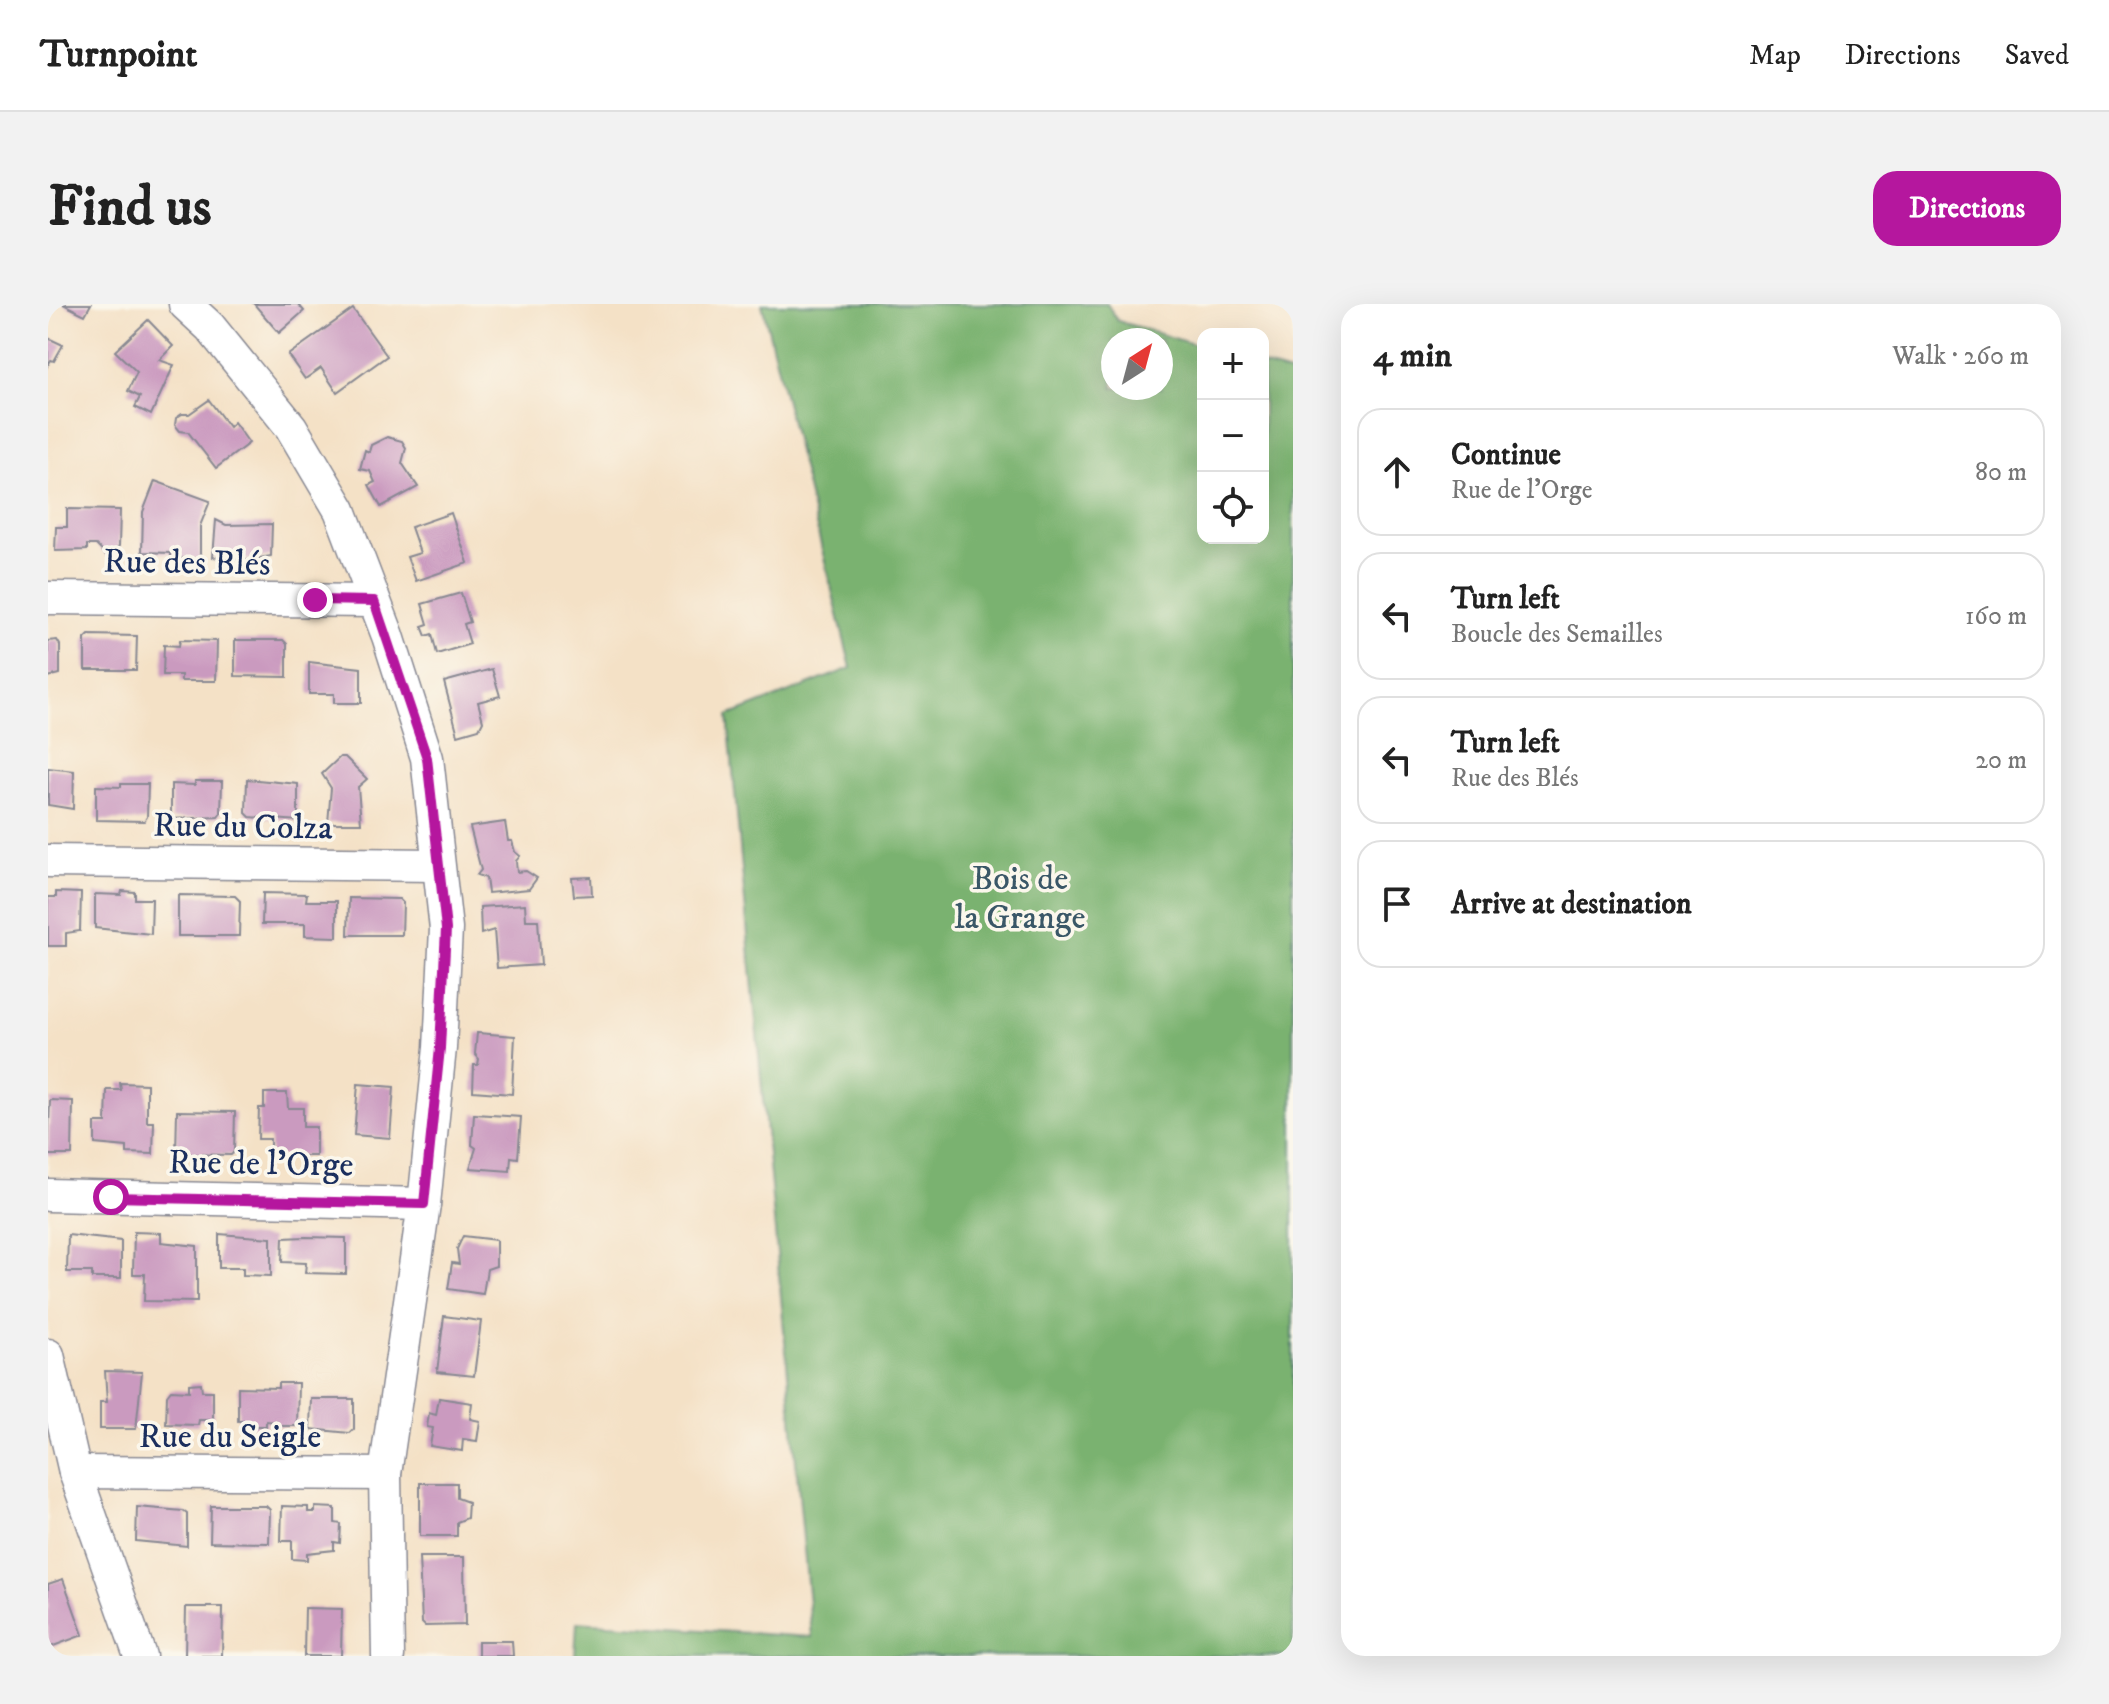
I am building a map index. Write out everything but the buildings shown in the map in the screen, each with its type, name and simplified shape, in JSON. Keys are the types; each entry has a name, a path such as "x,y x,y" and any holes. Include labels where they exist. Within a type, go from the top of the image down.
{"street":[{"path":"185,304 210,327 291,427 340,510 427,758 445,944 440,1048 424,1204 385,1474 388,1656"},
{"name":"Rue des Blés","path":"48,598 374,601"},
{"name":"Rue du Colza","path":"48,861 437,865"},
{"name":"Rue de l'Orge","path":"48,1195 424,1204"},
{"path":"48,1355 75,1472 140,1656"},
{"name":"Rue du Seigle","path":"75,1472 385,1474"}],"green space":[{"name":"Bois de la Grange","path":"762,304 1107,304 1118,321 1141,328 1101,328 1101,400 1173,400 1173,338 1197,345 1197,544 1269,544 1269,367 1293,374 1293,1656 575,1656 577,1622 812,1637 728,716 851,668"}],"route":[{"path":"111,1197 424,1204 440,1048 446,929 427,758 374,601 315,600"}]}
